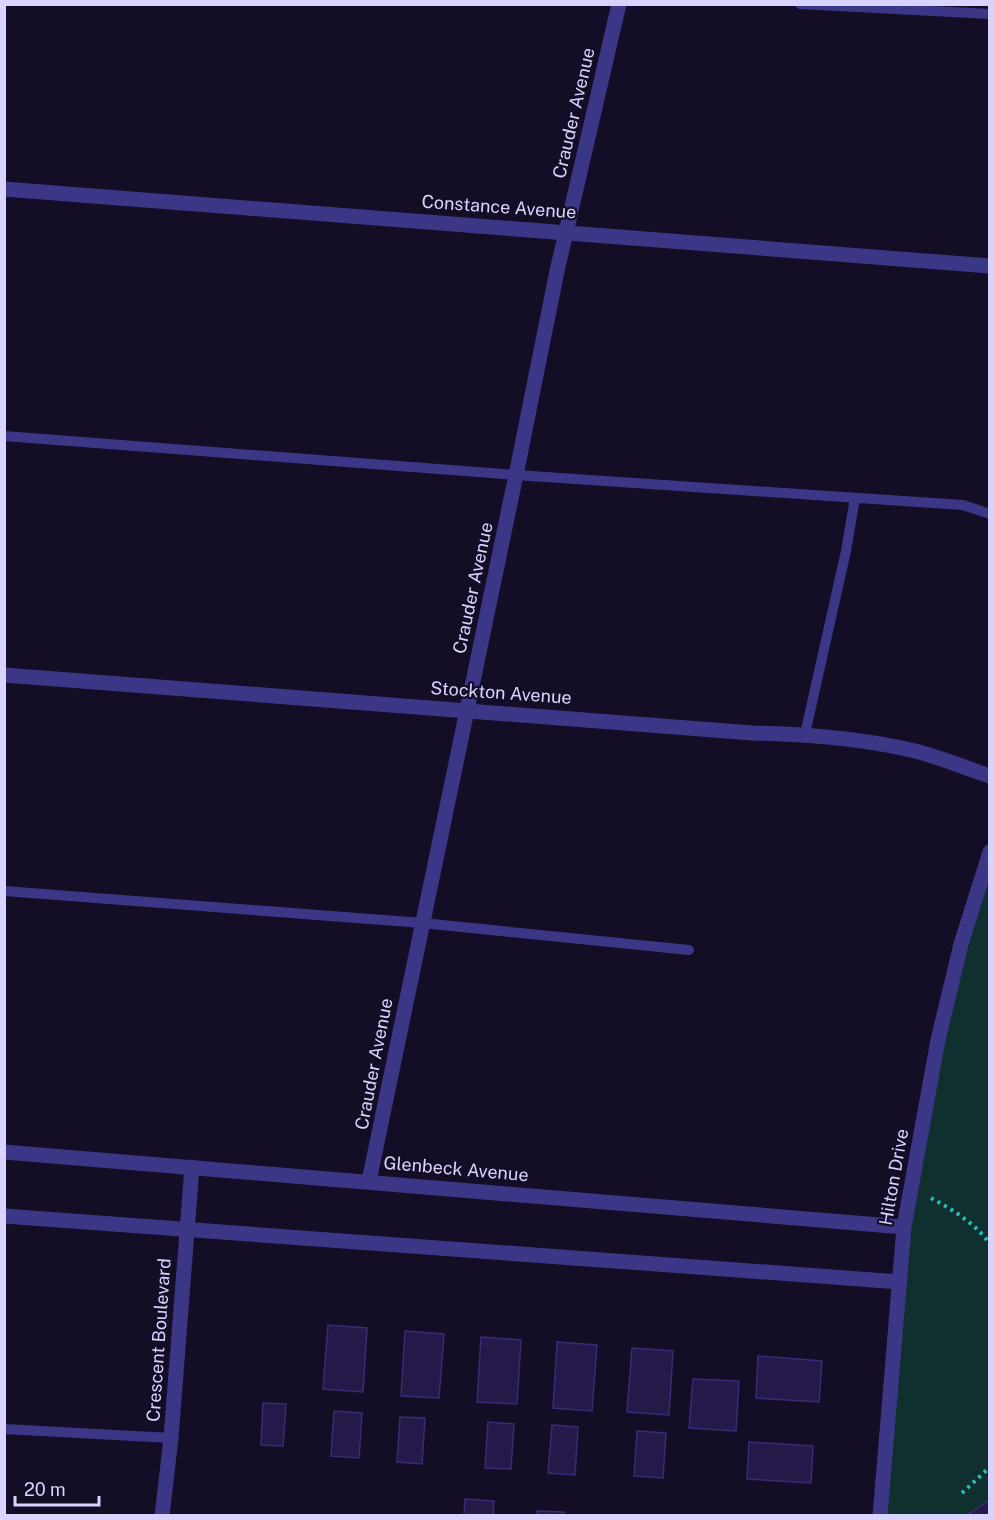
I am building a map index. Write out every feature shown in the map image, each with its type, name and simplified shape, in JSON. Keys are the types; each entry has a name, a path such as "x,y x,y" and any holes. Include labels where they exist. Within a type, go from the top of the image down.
{"street":[{"name":"Crauder Avenue","path":"369,1181 557,271 619,4"},
{"name":"Constance Avenue","path":"4,189 990,266"},
{"name":"Stockton Avenue","path":"4,675 752,732 805,734 848,739 917,752 990,776"},
{"name":"Hilton Drive","path":"880,1515 904,1227 938,1040 961,944 990,852"},
{"name":"Glenbeck Avenue","path":"4,1152 904,1227"},
{"name":"Crescent Boulevard","path":"162,1515 171,1438 192,1167"},
{"path":"4,1216 900,1282"}],"lane":[{"path":"800,4 962,9 990,14"},
{"path":"4,436 516,475 963,505 990,514"},
{"path":"805,734 846,550 855,498"},
{"path":"4,891 422,923 689,950"},
{"path":"4,1429 171,1438"}],"path":[{"path":"910,1195 929,1197 956,1212 990,1244"},
{"path":"962,1493 990,1467"}],"green space":[{"path":"989,852 989,1515 880,1516 913,1177"}],"building":[{"path":"328,1325 367,1328 363,1392 323,1389"},
{"path":"405,1331 444,1334 439,1398 401,1396"},
{"path":"481,1337 521,1340 517,1404 477,1402"},
{"path":"557,1342 597,1345 592,1411 553,1408"},
{"path":"632,1348 673,1351 669,1415 627,1412"},
{"path":"758,1356 822,1361 819,1402 756,1398"},
{"path":"693,1379 739,1381 736,1431 689,1428"},
{"path":"263,1403 286,1404 283,1446 261,1445"},
{"path":"334,1411 362,1413 359,1458 331,1456"},
{"path":"400,1417 425,1418 422,1464 397,1462"},
{"path":"488,1422 514,1424 511,1469 485,1468"},
{"path":"552,1425 578,1427 575,1475 548,1473"},
{"path":"637,1431 666,1433 663,1478 634,1476"},
{"path":"749,1442 813,1446 811,1483 747,1479"},
{"path":"465,1499 494,1501 493,1516 464,1516"},
{"path":"990,1500 990,1516 966,1516"},
{"path":"537,1511 564,1512 564,1516 537,1516"}]}
